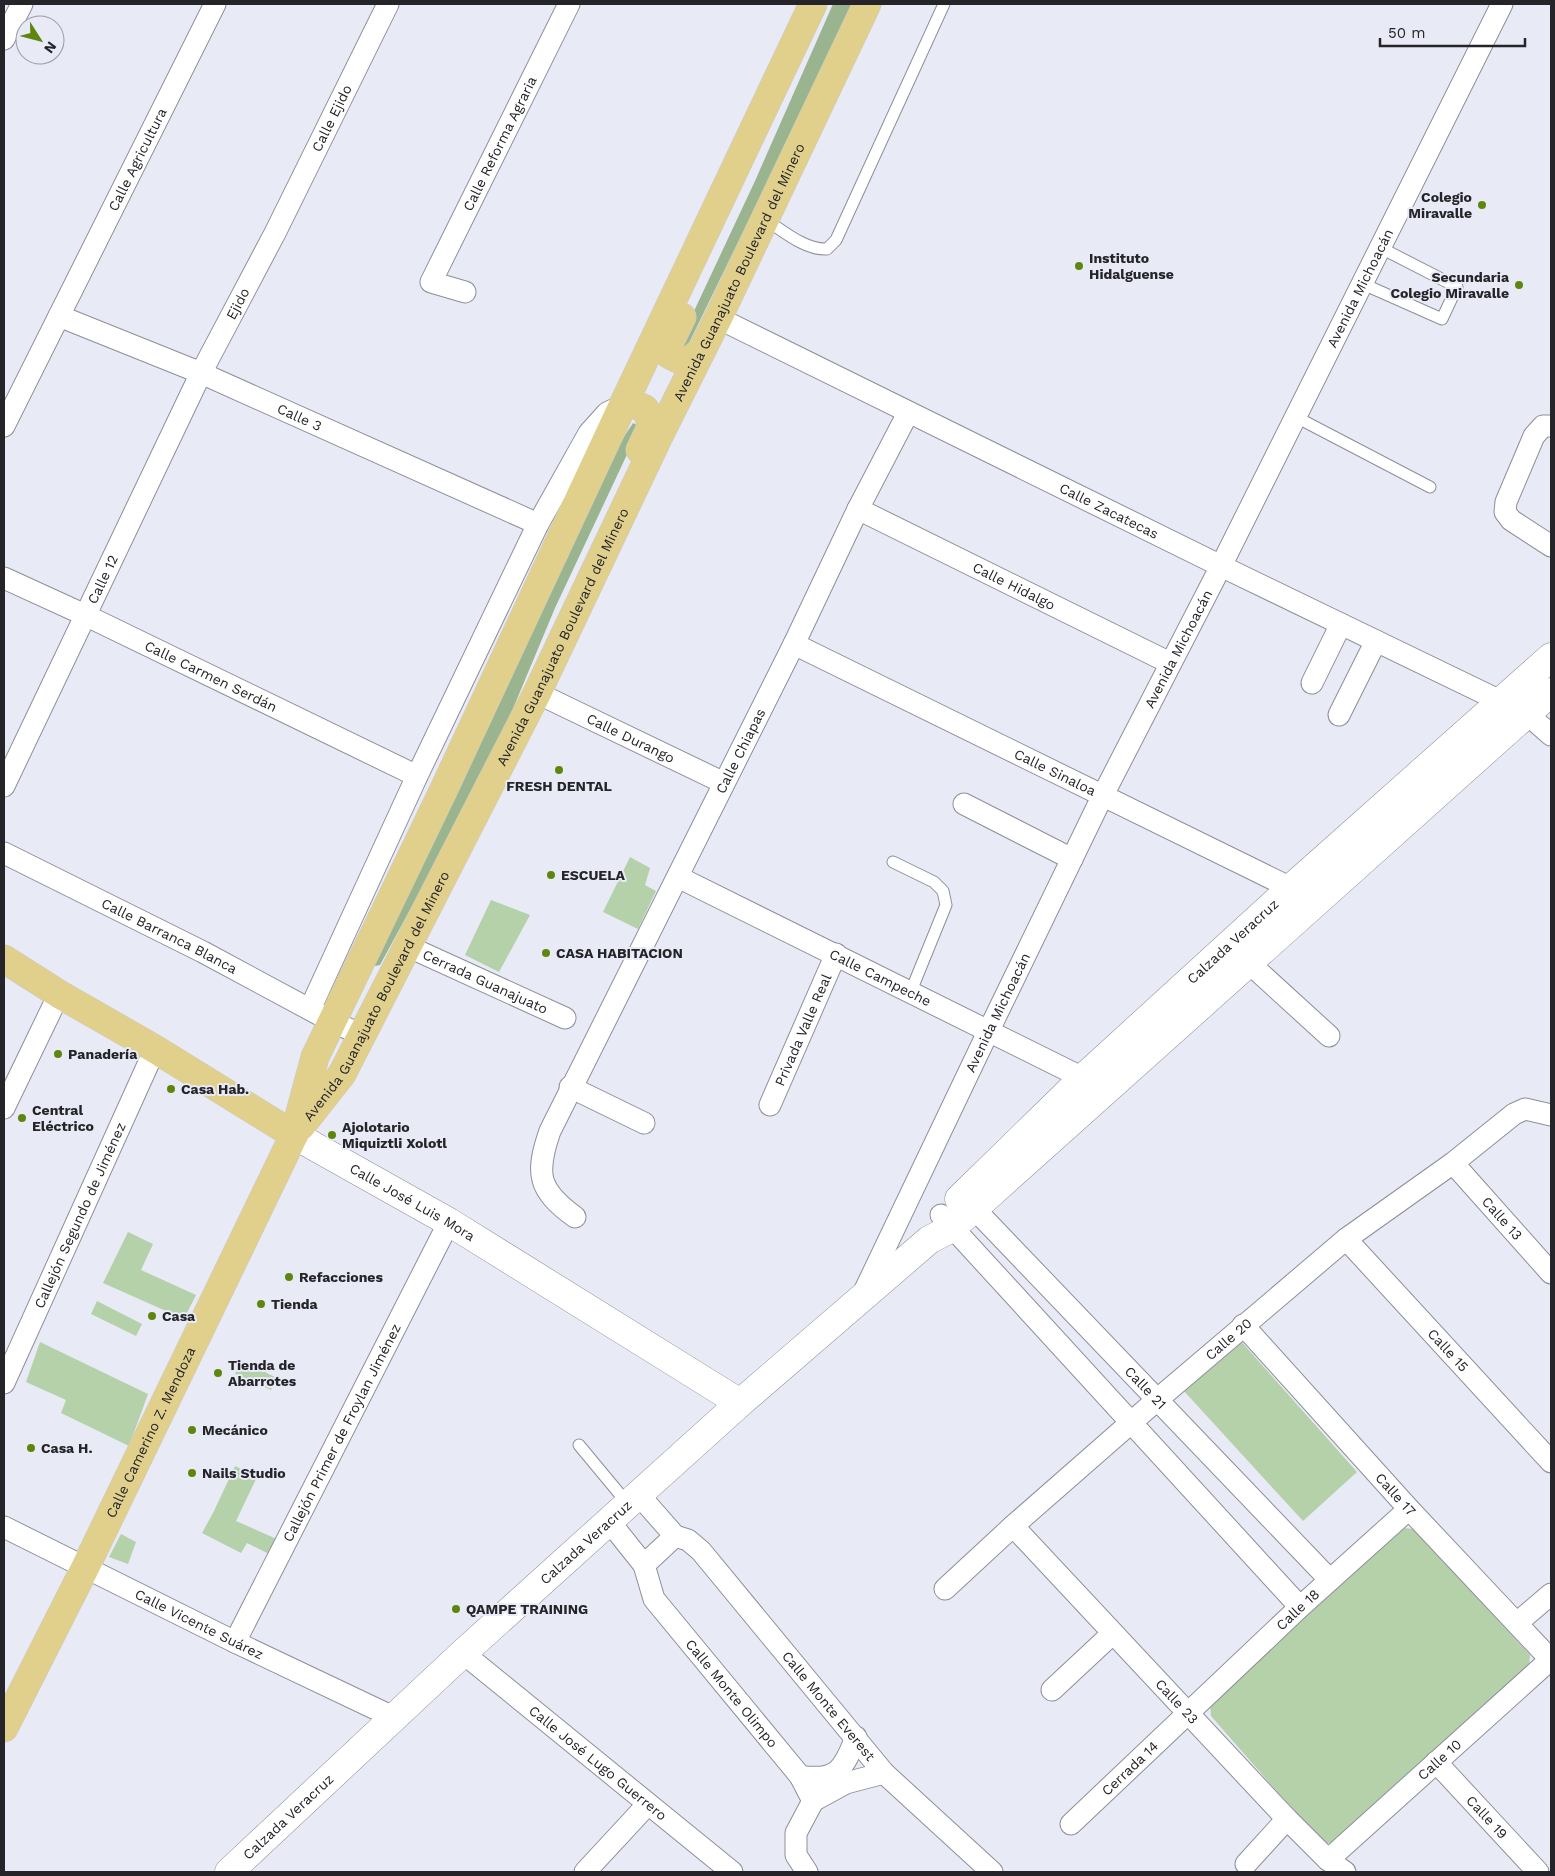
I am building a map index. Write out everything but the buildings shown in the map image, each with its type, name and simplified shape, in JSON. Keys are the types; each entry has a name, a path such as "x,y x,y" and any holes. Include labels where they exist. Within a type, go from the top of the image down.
{"main road":[{"name":"Avenida Guanajuato Boulevard del Minero","path":"294,1135 315,1058 321,1015 444,789 622,405 813,4"},
{"name":"Avenida Guanajuato Boulevard del Minero","path":"294,1135 342,1074 537,693 867,4"},
{"path":"702,350 692,359 684,362 670,355 668,346 731,212 772,91"},
{"path":"552,661 575,587 650,429 650,420 645,409 634,404 622,405"},
{"name":"Calle José Luis Mora","path":"4,959 58,994 155,1049 294,1135"},
{"name":"Calle Camerino Z. Mendoza","path":"4,1728 85,1568 294,1135"}],"street":[{"path":"4,39 22,4"},
{"name":"Calle Agricultura","path":"4,426 215,4"},
{"name":"Calle Ejido","path":"275,233 388,4"},
{"name":"Calle Reforma Agraria","path":"466,292 431,282 569,4"},
{"name":"Avenida Michoacán","path":"861,1299 1102,797 1221,566 1502,4"},
{"name":"Ejido","path":"201,373 275,233"},
{"name":"Calle 3","path":"59,316 201,373 538,524"},
{"name":"Calle Zacatecas","path":"718,318 908,413 1527,714 1551,734"},
{"name":"Calle 12","path":"4,786 201,373"},
{"path":"321,1015 417,776 538,524 589,433 606,413 622,405"},
{"name":"Calle Chiapas","path":"575,1217 559,1206 546,1189 541,1174 541,1155 550,1131 570,1087 678,877 794,644 858,509 908,413"},
{"path":"1551,426 1543,426 1534,436 1506,502 1505,512 1511,520 1551,546"},
{"name":"Calle Hidalgo","path":"858,509 1170,663"},
{"name":"Calle Carmen Serdán","path":"4,578 86,615 417,776"},
{"path":"1312,683 1341,624"},
{"path":"1339,714 1376,641"},
{"name":"Calle Sinaloa","path":"794,644 1102,797 1291,888 1311,907"},
{"name":"Calzada Veracruz","path":"229,1872 463,1653 740,1403 941,1228 968,1202 1083,1078 1291,888 1551,657"},
{"name":"Calzada Veracruz","path":"968,1202 1249,962 1551,692"},
{"name":"Calle Durango","path":"537,693 724,783"},
{"path":"964,804 1072,859"},
{"name":"Calle Barranca Blanca","path":"4,853 203,952 362,1035"},
{"name":"Calle Campeche","path":"678,877 1083,1078"},
{"name":"Cerrada Guanajuato","path":"407,946 565,1018"},
{"name":"Privada Valle Real","path":"770,1105 836,954"},
{"path":"1249,962 1329,1036"},
{"path":"4,1108 58,994"},
{"name":"Callejón Segundo de Jiménez","path":"4,1383 155,1049"},
{"path":"570,1087 644,1123"},
{"name":"Calle 20","path":"945,1589 1158,1399 1346,1239 1453,1163 1514,1114 1525,1109 1551,1115"},
{"name":"Calle José Luis Mora","path":"294,1135 449,1222 740,1403"},
{"name":"Calle 13","path":"1453,1163 1551,1273"},
{"name":"Calle 21","path":"968,1202 1330,1580"},
{"name":"Callejón Primer de Froylan Jiménez","path":"235,1642 449,1222"},
{"path":"941,1228 1131,1424 1300,1606"},
{"name":"Calle 15","path":"1346,1239 1551,1462"},
{"name":"Calle 17","path":"1243,1325 1409,1509 1551,1660"},
{"name":"Calle Monte Everest","path":"625,1507 674,1536 688,1540 701,1551 884,1773 992,1872"},
{"name":"Calle Monte Olimpo","path":"625,1507 654,1599 800,1776 813,1801"},
{"name":"Calle 18","path":"1190,1714 1300,1606 1409,1509"},
{"name":"Calle 23","path":"1014,1526 1112,1634 1288,1819 1336,1866"},
{"name":"Calle Vicente Suárez","path":"4,1527 235,1642 395,1718"},
{"path":"644,1565 674,1536"},
{"path":"1516,1623 1551,1594"},
{"path":"1052,1690 1112,1634"},
{"name":"Calle José Lugo Guerrero","path":"463,1653 732,1872"},
{"name":"Calle 10","path":"1336,1866 1436,1762 1551,1660"},
{"name":"Cerrada 14","path":"1071,1824 1190,1714"},
{"path":"800,1776 816,1778 827,1776 839,1770 847,1761 856,1737"},
{"name":"Calle 19","path":"1436,1762 1538,1872"},
{"path":"807,1872 796,1855 796,1833 813,1801 846,1783 884,1773"},
{"path":"585,1872 648,1804"},
{"path":"1246,1864 1288,1819"}],"lane":[{"path":"765,219 789,236 818,249 827,249 836,240 943,6 930,4"},
{"path":"1363,284 1442,319 1457,287 1381,248"},
{"path":"1296,417 1430,487"},
{"path":"893,862 934,882 943,891 946,905 911,992"},
{"path":"579,1445 625,1507"}],"green space":[{"path":"833,4 854,4 689,343 685,347 681,345 680,341 755,181"},
{"path":"633,423 639,426 631,446 555,608 502,735 462,814 380,965 375,966 373,962 621,441"},
{"path":"630,857 650,868 645,885 656,891 638,929 603,912"},
{"path":"491,900 530,915 499,972 465,955"},
{"path":"128,1232 153,1244 141,1270 196,1295 184,1319 103,1283"},
{"path":"97,1301 142,1324 136,1336 91,1314"},
{"path":"1239,1339 1357,1472 1303,1521 1183,1390"},
{"path":"40,1342 148,1394 129,1446 61,1413 66,1400 26,1382"},
{"path":"242,1361 277,1378 271,1390 235,1374"},
{"path":"235,1466 257,1477 236,1521 279,1540 271,1555 247,1543 241,1553 202,1533"},
{"path":"1404,1528 1414,1529 1530,1655 1529,1667 1336,1843 1322,1843 1211,1716 1210,1703"},
{"path":"121,1534 136,1542 128,1564 109,1557"}],"place":[{"name":"Colegio Miravalle","path":"1482,205"},
{"name":"Instituto Hidalguense","path":"1079,266"},
{"name":"Secundaria Colegio Miravalle","path":"1519,285"},
{"name":"FRESH DENTAL","path":"559,770"},
{"name":"ESCUELA","path":"551,875"},
{"name":"CASA HABITACION","path":"546,953"},
{"name":"Panadería","path":"58,1054"},
{"name":"Casa Hab.","path":"171,1089"},
{"name":"Central Eléctrico","path":"22,1118"},
{"name":"Ajolotario Miquiztli Xolotl","path":"332,1135"},
{"name":"Refacciones","path":"289,1277"},
{"name":"Tienda","path":"261,1304"},
{"name":"Casa","path":"152,1316"},
{"name":"Tienda de Abarrotes","path":"218,1373"},
{"name":"Mecánico","path":"192,1430"},
{"name":"Casa H.","path":"31,1448"},
{"name":"Nails Studio","path":"192,1473"},
{"name":"QAMPE TRAINING","path":"456,1609"}]}
